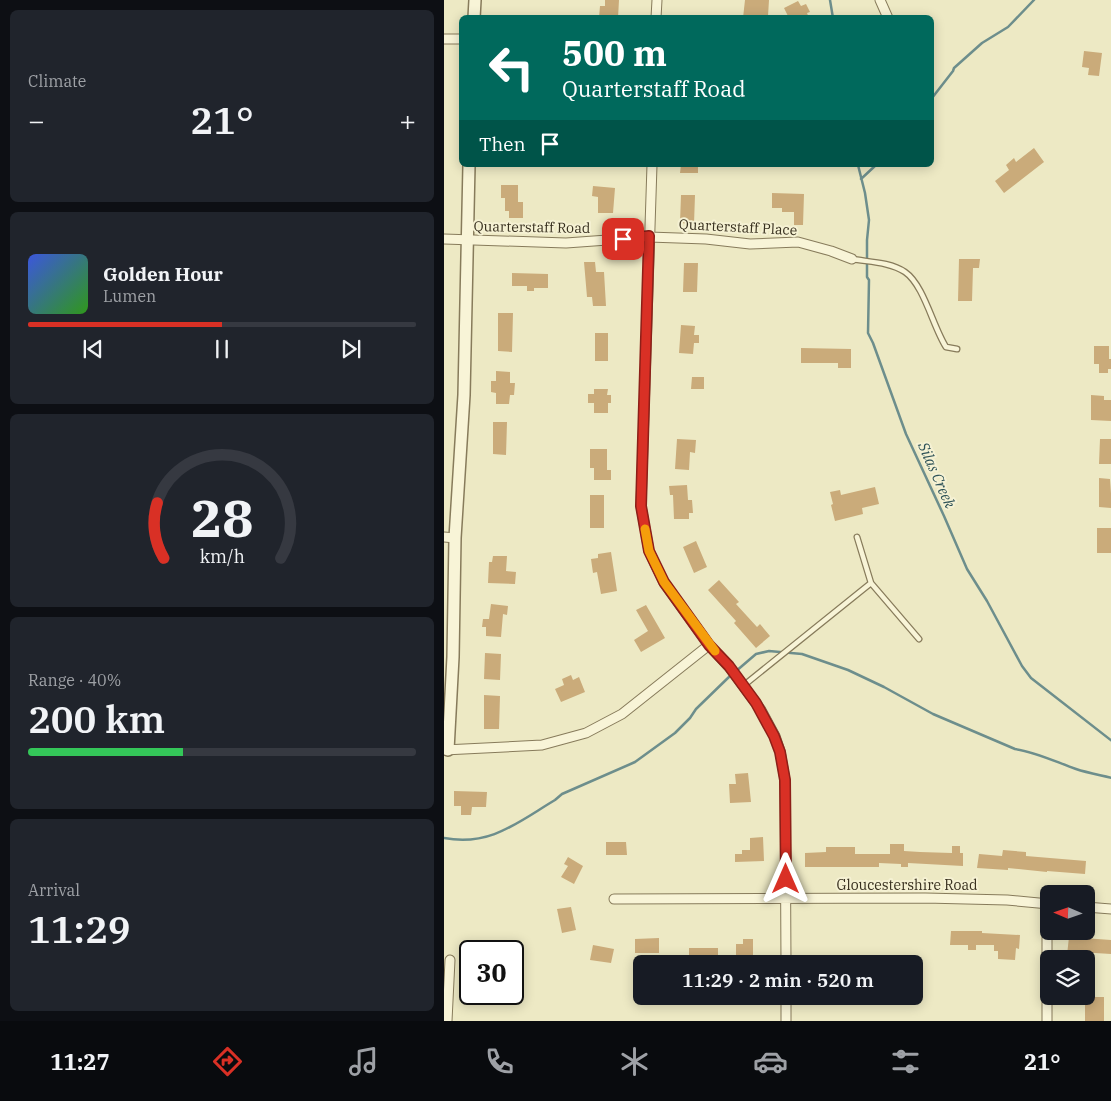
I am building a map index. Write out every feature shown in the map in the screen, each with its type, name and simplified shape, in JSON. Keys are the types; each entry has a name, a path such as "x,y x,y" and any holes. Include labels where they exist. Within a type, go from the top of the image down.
{"street":[{"path":"474,15 475,0"},
{"path":"656,15 657,0"},
{"path":"880,0 887,15"},
{"path":"444,38 459,39"},
{"path":"469,167 464,396 449,538 454,638 446,750 542,745 586,733 622,714 709,645"},
{"path":"652,167 641,506 649,551 664,582 709,645 729,666 769,724 780,752 784,772 786,955"},
{"name":"Quarterstaff Road","path":"444,239 566,243 649,236"},
{"name":"Quarterstaff Place","path":"649,236 706,239 750,244 798,242 857,260"},
{"name":"Gloucestershire Road","path":"614,899 786,898 1007,900 1040,902"},
{"path":"1095,908 1111,909"},
{"path":"1047,1021 1048,940"},
{"path":"447,1021 450,960"},
{"path":"786,1005 786,1021"}],"lane":[{"path":"857,260 886,264 906,272 918,285 939,337 946,347 957,348"},
{"path":"857,537 872,583 919,639"},
{"path":"743,686 872,583"}],"building":[{"path":"605,0 619,0 618,15 599,15 600,6 605,6"},
{"path":"745,0 769,0 768,15 743,15"},
{"path":"798,1 801,6 806,4 810,12 807,13 808,15 788,15 784,8"},
{"path":"1084,51 1102,53 1099,76 1088,75 1089,68 1082,67"},
{"path":"1034,148 1044,162 1004,193 995,181 1009,170 1006,165 1014,158 1016,162"},
{"path":"681,167 698,167 698,173 680,173"},
{"path":"501,185 518,185 518,202 523,202 523,218 509,218 509,211 505,211 505,198 501,198"},
{"path":"593,186 615,188 613,213 598,213 598,197 592,196"},
{"path":"772,193 804,194 803,225 794,225 794,212 782,212 782,208 772,208"},
{"path":"681,195 695,195 694,224 680,223"},
{"path":"959,259 980,259 979,268 973,268 972,301 958,301"},
{"path":"584,262 595,262 596,272 604,272 606,306 593,306 592,297 587,297"},
{"path":"684,263 698,263 697,292 683,292"},
{"path":"512,273 548,274 548,288 534,288 534,291 527,291 527,286 512,286"},
{"path":"498,313 513,313 512,352 498,351"},
{"path":"681,325 695,326 694,335 699,335 699,343 694,343 693,354 679,353"},
{"path":"595,333 608,333 608,361 595,361"},
{"path":"1094,346 1109,346 1109,359 1112,359 1112,369 1108,369 1108,373 1099,373 1099,364 1094,364"},
{"path":"801,348 851,349 851,368 838,368 838,363 801,363"},
{"path":"496,371 510,372 510,383 515,383 514,395 510,395 509,404 496,404 496,393 491,392 491,381 496,381"},
{"path":"692,377 704,377 704,389 691,389"},
{"path":"594,389 608,389 607,395 611,395 611,403 608,403 608,413 594,413 594,403 588,403 588,394 594,394"},
{"path":"1091,395 1104,396 1104,400 1112,400 1112,421 1091,420"},
{"path":"493,422 507,422 506,455 493,454"},
{"path":"677,439 696,440 695,453 690,452 689,470 675,469"},
{"path":"1100,439 1112,439 1112,464 1099,464"},
{"path":"590,449 607,449 607,470 611,470 611,480 594,480 594,468 590,468"},
{"path":"1099,478 1110,479 1112,508 1099,507"},
{"path":"687,485 688,500 692,500 693,513 689,513 689,519 674,519 673,495 670,495 669,486"},
{"path":"875,487 879,504 862,508 863,514 835,521 830,492 840,490 841,495"},
{"path":"590,495 604,495 604,528 590,528"},
{"path":"1097,528 1112,528 1112,553 1097,553"},
{"path":"696,541 707,567 694,573 683,547"},
{"path":"611,552 617,591 601,594 597,572 593,573 591,559 598,558 598,554"},
{"path":"493,556 507,556 506,571 516,572 515,584 488,583 489,562 492,562"},
{"path":"719,580 739,602 736,604 757,627 760,624 770,636 756,648 734,623 736,621 708,590"},
{"path":"491,604 508,606 507,615 503,614 501,637 486,636 486,627 482,627 483,619 489,619"},
{"path":"646,605 665,638 641,652 634,640 648,631 636,610"},
{"path":"485,653 501,654 500,680 484,679"},
{"path":"571,675 573,680 579,677 585,692 561,702 555,689 564,685 562,679"},
{"path":"484,695 500,696 499,729 484,729"},
{"path":"748,773 751,802 730,803 729,784 736,784 735,774"},
{"path":"454,791 487,792 486,807 472,807 471,815 461,815 461,806 454,806"},
{"path":"763,837 764,861 735,862 735,854 742,854 742,850 750,850 750,838"},
{"path":"606,842 626,842 627,855 606,855"},
{"path":"890,844 904,844 904,851 952,853 952,846 960,846 960,853 963,853 963,866 908,863 908,867 901,867 901,864 879,863 879,867 805,867 805,853 826,852 826,847 855,847 855,854 890,854"},
{"path":"1003,850 1026,852 1026,856 1086,861 1085,874 1008,868 1008,870 977,868 979,854 1002,856"},
{"path":"568,857 583,866 574,884 561,877 568,866 564,864"},
{"path":"571,907 576,930 562,933 557,909"},
{"path":"951,931 982,931 982,933 1020,935 1019,949 1016,948 1015,960 998,959 998,951 994,951 994,945 976,945 976,950 968,950 968,945 950,945"},
{"path":"659,938 659,953 635,953 635,939"},
{"path":"743,939 753,939 753,955 736,955 736,944 743,944"},
{"path":"1069,940 1112,940 1112,954 1095,953 1095,950 1068,950"},
{"path":"593,945 614,949 611,963 590,960"},
{"path":"689,948 718,948 718,955 689,955"},
{"path":"1095,997 1104,997 1104,1021 1085,1021 1085,1005 1095,1005"}],"waterway":[{"name":"Silas Creek","path":"830,0 832,15"},
{"path":"934,95 954,68 982,43 1008,27 1034,0"},
{"name":"Silas Creek","path":"858,167 869,220 867,240 867,277 869,280 868,333 906,434 967,569 987,601 1022,666 1031,678 1112,741"},
{"path":"861,179 874,167"},
{"path":"735,672 756,654 769,651 802,654 848,670 933,714 1015,749 1023,750 1080,770 1112,778"},
{"path":"444,838 476,839 503,831 562,794 635,762 675,733 696,709 731,675"}],"slow traffic":[{"path":"645,529 649,551 664,582 715,651"}],"route":[{"path":"623,239 649,236 641,506 649,551 664,582 709,645 729,666 769,724 780,752 785,780 786,879"}]}
